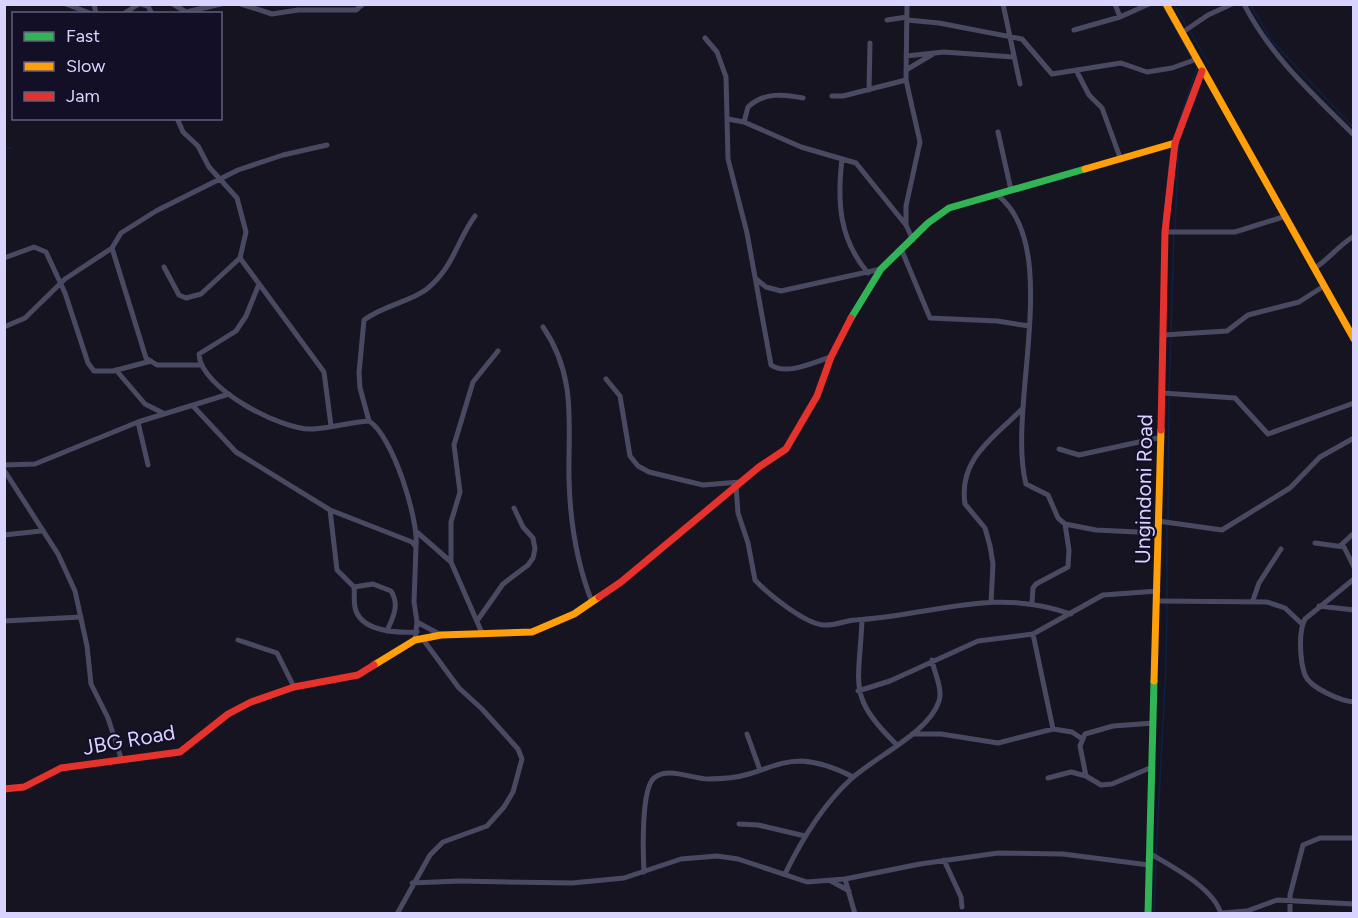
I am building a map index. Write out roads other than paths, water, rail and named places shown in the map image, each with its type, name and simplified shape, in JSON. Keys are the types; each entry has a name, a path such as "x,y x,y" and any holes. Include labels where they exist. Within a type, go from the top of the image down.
{"street":[{"path":"66,4 88,12"},
{"path":"126,12 140,4 149,5"},
{"path":"173,4 186,12 221,4"},
{"path":"241,4 279,15 298,10 356,10 363,4"},
{"path":"906,225 908,193 920,141 906,80 907,4"},
{"path":"1003,4 1020,84"},
{"path":"1114,4 1120,17"},
{"path":"1074,30 1120,17 1149,4"},
{"path":"1167,4 1202,71 1286,216 1353,339"},
{"path":"1244,4 1261,33 1281,59 1353,135"},
{"path":"1183,32 1208,15 1231,5"},
{"path":"887,20 907,19 1008,35 1027,41 1052,74 1121,63 1147,72 1197,59"},
{"path":"705,38 717,52 726,77 728,159 745,224 771,365 778,369 787,369 831,357"},
{"path":"869,90 870,43"},
{"path":"906,56 938,52 1013,57"},
{"path":"906,70 938,52"},
{"path":"1076,70 1089,95 1102,108 1121,160"},
{"name":"Ungindoni Road","path":"1148,914 1150,768 1154,723 1158,601 1166,232 1175,143 1202,71"},
{"path":"832,96 869,90 906,80"},
{"path":"744,122 748,107 759,100 783,94 803,98"},
{"path":"728,119 744,122 801,147 856,163 906,225 913,240"},
{"path":"164,267 179,296 186,298 201,294 240,258 246,232 240,204 218,179 198,146 183,132 178,120"},
{"path":"998,132 1011,190"},
{"path":"330,510 337,570 354,587 357,612 371,626 418,636 532,632 574,614 630,575 739,484 786,449 817,396 831,357 881,269 903,251 928,223 949,208 1175,143"},
{"path":"4,327 25,318 60,283 112,248 121,233 141,220 218,179 256,163 327,145"},
{"path":"842,159 839,186 840,215 844,235 856,260 868,273"},
{"path":"996,194 1010,204 1023,231 1030,296 1023,408 1026,484 1048,495 1058,518 1065,524 1096,530 1158,533"},
{"path":"397,914 412,883 430,855 442,842 478,829 494,820 513,792 522,759 518,749 482,709 459,688 418,636 414,602 418,533 391,450 382,433 369,421 360,388 359,373 364,320 380,309 427,288 458,250 475,216"},
{"path":"1166,232 1235,232 1286,216"},
{"path":"1315,268 1325,262 1336,247 1353,236"},
{"path":"4,258 24,249 41,248 50,259 90,367 94,371 116,370 150,362 171,367 201,365"},
{"path":"112,248 137,321 144,352 150,362"},
{"path":"903,251 930,318 997,321 1029,326"},
{"path":"240,258 324,372 332,426"},
{"path":"756,279 766,287 782,291 881,269"},
{"path":"259,284 246,316 236,331 201,351 201,365 214,385 295,427 312,429 369,421"},
{"path":"1163,335 1227,331 1248,315 1299,302 1324,286"},
{"path":"543,327 564,368 571,415 569,479 573,526 584,582 592,602"},
{"path":"482,633 451,562 451,522 460,492 454,445 472,382 498,351"},
{"path":"116,370 145,404 163,413"},
{"path":"606,379 620,396 630,456 638,466 649,472 703,485 739,484"},
{"path":"1162,393 1235,398 1268,434 1353,403"},
{"path":"122,758 108,718 91,684 81,617 70,580 58,554 41,531 4,467 42,461 163,413 229,394"},
{"path":"193,406 237,452 330,510 408,540 417,547"},
{"path":"991,602 992,554 985,528 965,504 965,480 974,456 982,445 1023,408"},
{"path":"138,422 148,465"},
{"path":"1059,448 1079,455 1161,437"},
{"path":"1158,521 1222,530 1290,488 1320,457 1353,438"},
{"path":"739,484 738,513 748,543 755,580 813,622 831,625 897,617 958,603 1032,602 1071,614"},
{"path":"477,621 503,584 528,565 533,558 534,538 523,527 514,508"},
{"path":"1032,602 1033,588 1036,584 1068,567 1069,550 1065,524"},
{"path":"4,535 41,531"},
{"path":"418,533 451,562"},
{"path":"1340,546 1353,534"},
{"path":"1315,543 1340,546 1347,552 1353,567"},
{"path":"1253,600 1259,583 1281,549"},
{"path":"1353,579 1319,606 1302,624 1301,648 1305,676 1334,698 1353,702"},
{"path":"354,587 373,584 391,591 396,604 395,613 387,631"},
{"path":"858,691 890,681 978,641 1032,634 1110,593 1158,591"},
{"path":"1158,601 1253,600 1285,608 1302,624"},
{"path":"1319,606 1353,610"},
{"path":"4,621 81,617"},
{"path":"862,621 858,691 868,715 897,746"},
{"path":"417,622 431,632 441,635"},
{"path":"1032,634 1053,729"},
{"name":"JBG Road","path":"4,789 24,787 61,768 180,752 228,714 251,702 294,687 358,675 418,636"},
{"path":"238,640 277,653 294,687"},
{"path":"785,874 805,836 853,777 912,734 940,699 932,660"},
{"path":"1081,738 1113,726 1154,723"},
{"path":"912,734 941,734 998,743 1053,729 1072,732 1081,738"},
{"path":"747,734 760,770"},
{"path":"1081,738 1080,746 1086,776"},
{"path":"644,872 646,797 655,777 663,774 710,779 740,776 781,762 804,761 832,766 853,777"},
{"path":"1048,778 1071,772 1086,776 1101,785 1112,784 1150,768"},
{"path":"739,824 758,825 805,836"},
{"path":"1290,914 1296,868 1303,845 1320,838 1353,838"},
{"path":"412,883 450,881 572,883 624,878 681,859 717,855 738,859 807,882 845,879 944,860 998,853 1035,853 1149,865"},
{"path":"1149,854 1176,867 1196,882 1217,903 1221,913 1247,911 1272,900 1353,904"},
{"path":"944,860 961,897 962,907"},
{"path":"845,879 855,914"},
{"path":"831,881 850,892"}],"waterway":[{"path":"1162,4 1192,59"},
{"path":"1174,4 1187,27"},
{"path":"1250,4 1271,40 1354,128"},
{"path":"1190,31 1209,64"},
{"path":"1177,129 1197,67 1195,63"},
{"path":"1194,103 1202,80"},
{"path":"1175,229 1179,141"},
{"path":"4,147 11,148"},
{"path":"1163,224 1169,166"},
{"path":"1171,331 1174,234"},
{"path":"1169,391 1171,336"},
{"path":"1168,520 1169,396"},
{"path":"1167,525 1167,598"},
{"path":"1156,856 1167,603"},
{"path":"1154,914 1156,860"}]}
